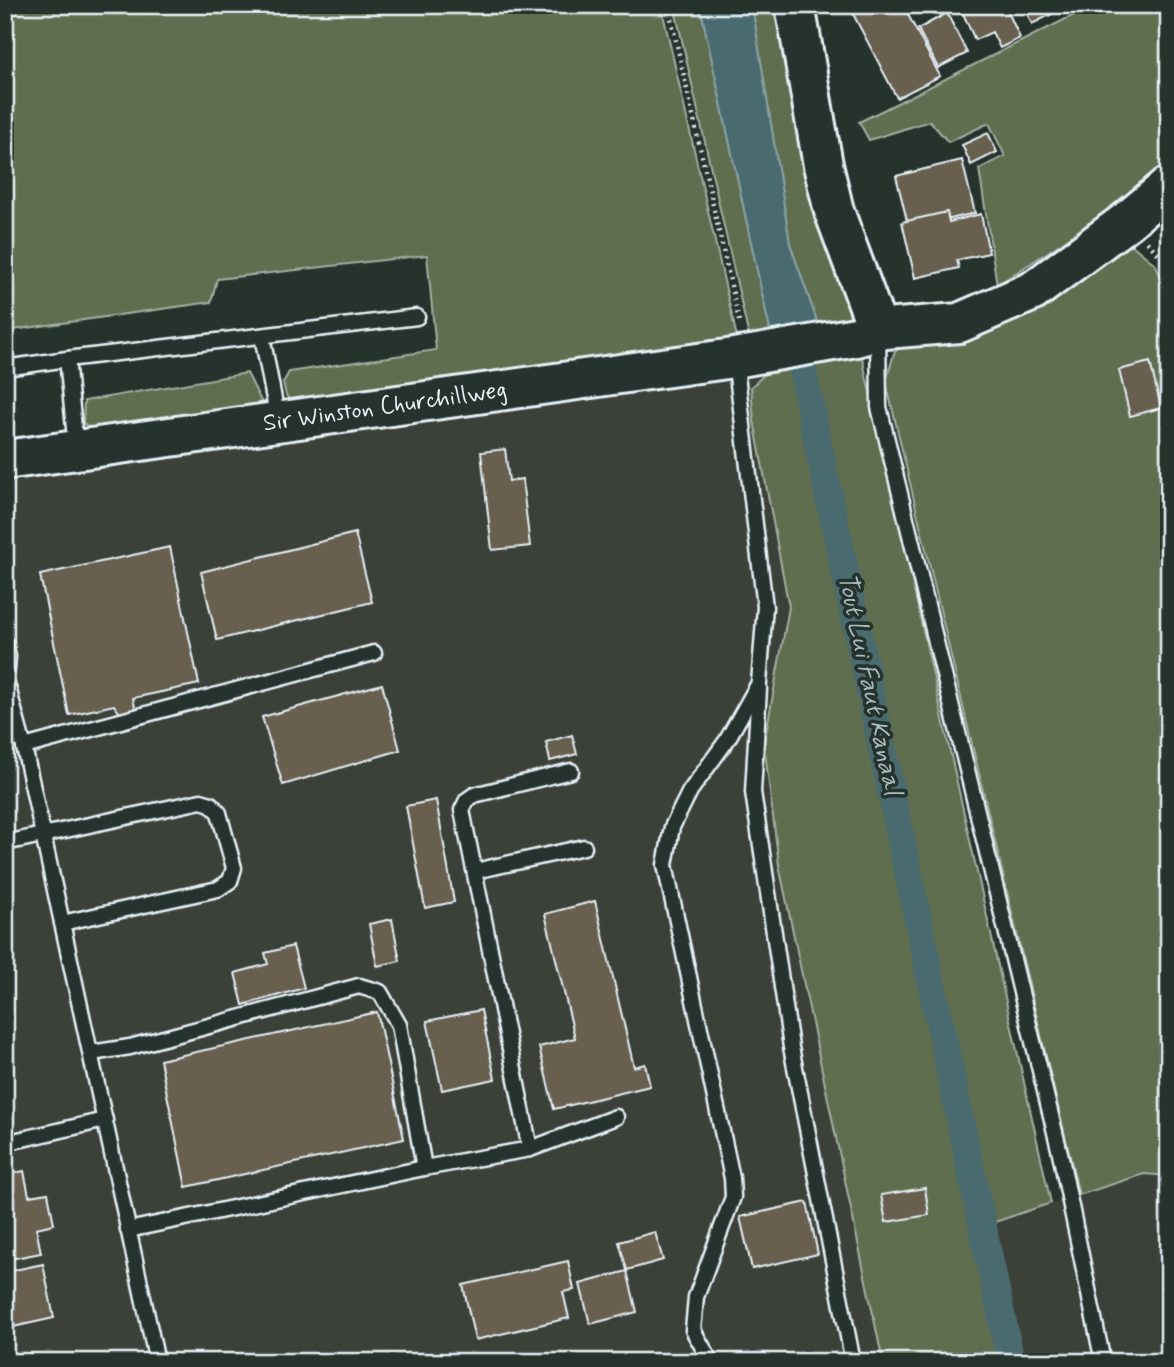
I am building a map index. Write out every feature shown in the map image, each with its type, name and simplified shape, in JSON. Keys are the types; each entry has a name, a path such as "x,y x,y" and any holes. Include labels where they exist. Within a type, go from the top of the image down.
{"street":[{"path":"795,5 834,211 867,333 959,323 1032,290 1127,221 1169,186"},
{"name":"Sir Winston Churchillweg","path":"5,460 748,355 867,333"}],"lane":[{"path":"5,368 417,317"},
{"path":"867,333 879,407 1060,1153 1102,1362"},
{"path":"262,336 278,421"},
{"path":"748,355 765,607 753,792 791,1048 853,1362"},
{"path":"67,359 77,450"},
{"path":"5,643 8,656 5,679 24,747 157,1362"},
{"path":"24,747 374,653"},
{"path":"711,1362 692,1330 696,1297 733,1197 733,1178 665,865 672,827 690,791 727,740 759,683"},
{"path":"530,1149 462,810 467,800 474,795 571,771"},
{"path":"5,843 201,801 211,804 219,813 234,868 230,881 218,889 62,923"},
{"path":"475,871 584,847"},
{"path":"91,1054 130,1047 359,985 380,992 399,1025 424,1168"},
{"path":"128,1230 424,1168 530,1149 616,1117"},
{"path":"5,1143 104,1120"}],"path":[{"path":"668,5 748,355"}],"shaded area":[{"path":"765,374 751,387 754,421 789,607 764,744 779,865 883,1362 5,1362 5,477"},
{"path":"1144,1174 1169,1176 1169,1362 1011,1362 983,1226"}],"green space":[{"path":"5,5 661,5 738,342 292,404 283,383 289,372 436,350 427,255 217,279 211,302 5,331"},
{"path":"674,5 700,5 770,330 749,337"},
{"path":"752,5 782,5 859,323 819,327 790,244"},
{"path":"1094,5 1169,5 1169,160 1113,210 997,285 979,169 1005,156 989,123 948,142 930,121 869,140 859,122"},
{"path":"1126,240 1156,265 1169,299 1169,1176 1144,1174 1079,1195 886,382 894,353 907,340"},
{"path":"862,357 1051,1203 983,1226 1011,1362 883,1362 779,865 764,744 789,607 754,421 751,387 765,374 802,365"},
{"path":"247,373 262,403 254,409 92,431 83,423 84,401"}],"water":[{"path":"700,5 752,5 790,244 819,327 770,330"}],"building":[{"path":"872,5 876,14 893,5 903,5 940,76 897,98 853,14"},
{"path":"959,5 1005,5 1020,38 1000,48 992,32 975,40"},
{"path":"1023,5 1055,5 1058,11 1032,24"},
{"path":"947,13 967,53 938,68 918,29"},
{"path":"988,133 997,152 971,165 962,145"},
{"path":"962,160 975,213 909,229 896,176"},
{"path":"947,212 949,222 981,214 989,253 957,260 959,268 915,278 902,222"},
{"path":"1150,362 1161,408 1130,416 1119,370"},
{"path":"505,449 509,481 522,479 530,546 492,550 481,452"},
{"path":"355,533 372,602 217,640 201,572"},
{"path":"170,547 199,684 133,698 137,716 122,716 114,705 69,715 40,575"},
{"path":"382,684 400,750 283,785 262,717"},
{"path":"572,735 577,754 550,761 546,742"},
{"path":"436,800 454,902 425,908 406,806"},
{"path":"595,901 634,1067 645,1064 650,1086 554,1109 539,1047 575,1038 545,914"},
{"path":"392,919 400,961 377,966 369,924"},
{"path":"293,946 304,988 243,1005 235,973 268,964 265,953"},
{"path":"481,1010 495,1079 442,1090 427,1021"},
{"path":"377,1012 404,1139 186,1187 160,1060"},
{"path":"24,1171 29,1196 48,1193 54,1224 36,1228 41,1253 5,1260 5,1175"},
{"path":"925,1188 929,1215 886,1222 881,1195"},
{"path":"807,1202 818,1254 752,1269 740,1217"},
{"path":"655,1232 663,1260 627,1270 619,1242"},
{"path":"568,1261 574,1290 563,1292 569,1318 475,1340 463,1285"},
{"path":"43,1264 54,1318 13,1327 5,1293 5,1272"},
{"path":"627,1271 637,1312 590,1324 580,1284"}],"waterway":[{"name":"Tout Lui Faut Kanaal","path":"794,330 1011,1362"}]}
